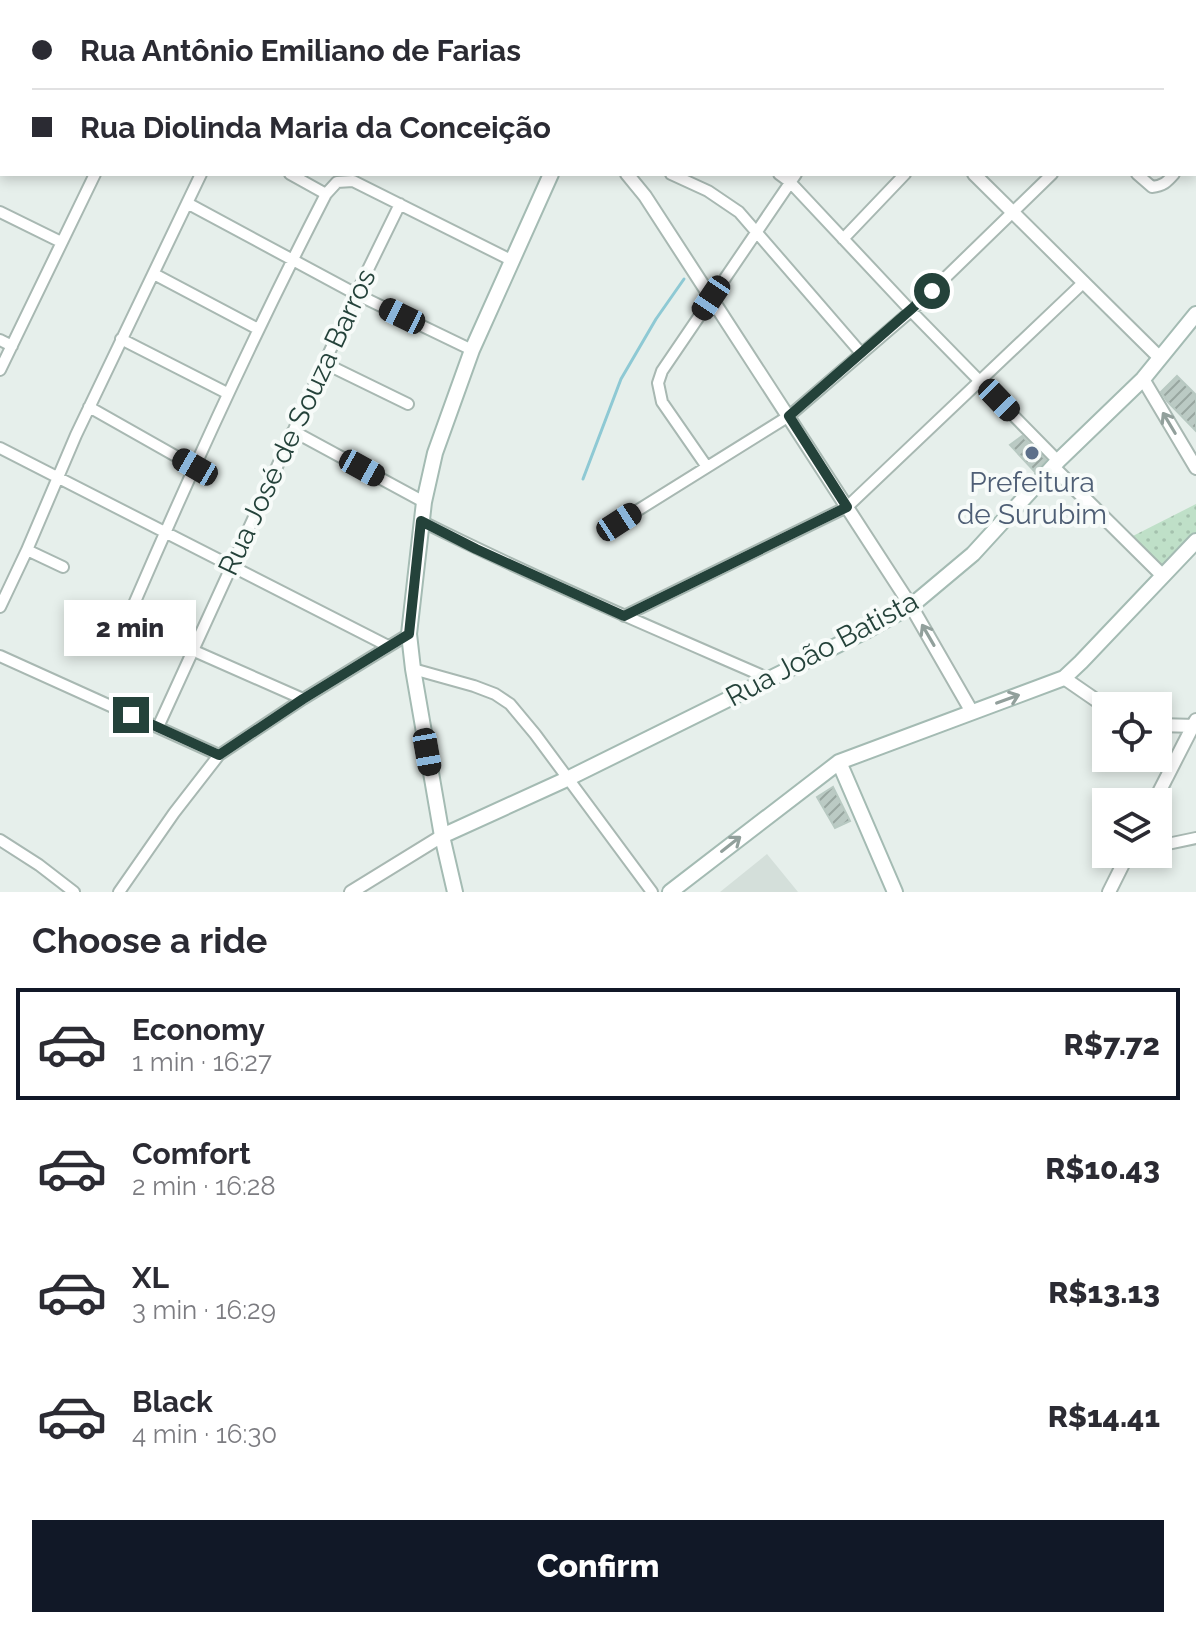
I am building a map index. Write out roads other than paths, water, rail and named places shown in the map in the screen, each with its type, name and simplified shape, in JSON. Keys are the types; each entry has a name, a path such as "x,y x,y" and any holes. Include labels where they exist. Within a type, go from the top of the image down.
{"main road":[{"path":"455,892 442,836 409,634 421,521 435,453 472,350 550,176"},
{"name":"Rua João Batista","path":"442,836 567,779 911,606 973,554 1055,464 1143,379 1196,314"},
{"path":"670,892 839,762 1064,678 1196,541"},
{"path":"839,762 895,892"}],"street":[{"path":"0,370 94,176"},
{"path":"0,607 89,407 200,176"},
{"path":"294,176 326,194"},
{"path":"632,176 911,606 972,712"},
{"path":"675,176 739,212 861,353"},
{"path":"843,239 903,176"},
{"path":"976,176 1159,357"},
{"path":"619,522 789,416 911,311 1050,176"},
{"path":"1139,176 1152,187 1160,186 1172,176"},
{"path":"707,467 662,402 658,383 662,371 793,178 843,239 980,379 1055,464 1163,576"},
{"path":"134,604 227,393 326,194 337,182 353,181 511,260"},
{"path":"187,203 356,294 472,350"},
{"name":"Rua José de Souza Barros","path":"158,727 400,204"},
{"path":"0,212 61,242"},
{"path":"154,274 258,329"},
{"path":"624,616 847,507 1084,282"},
{"path":"121,339 227,393"},
{"path":"0,340 12,346"},
{"path":"324,363 408,404"},
{"path":"1143,379 1196,468"},
{"path":"89,407 195,467"},
{"path":"293,431 424,502"},
{"path":"0,448 388,646"},
{"path":"421,521 476,549 770,679"},
{"path":"27,550 63,567"},
{"path":"119,892 219,755 409,634"},
{"path":"192,650 303,699"},
{"path":"0,656 219,755"},
{"path":"413,669 485,690 510,704 652,892"},
{"path":"1064,678 1092,697"},
{"path":"1161,788 1195,724 1172,725"},
{"path":"358,890 442,836"},
{"path":"1172,843 1196,838"},
{"path":"0,840 74,892"},
{"path":"1109,892 1121,868"}],"waterway":[{"path":"583,479 621,379 684,279"}],"place":[{"name":"Prefeitura de Surubim","path":"1032,453"}]}
